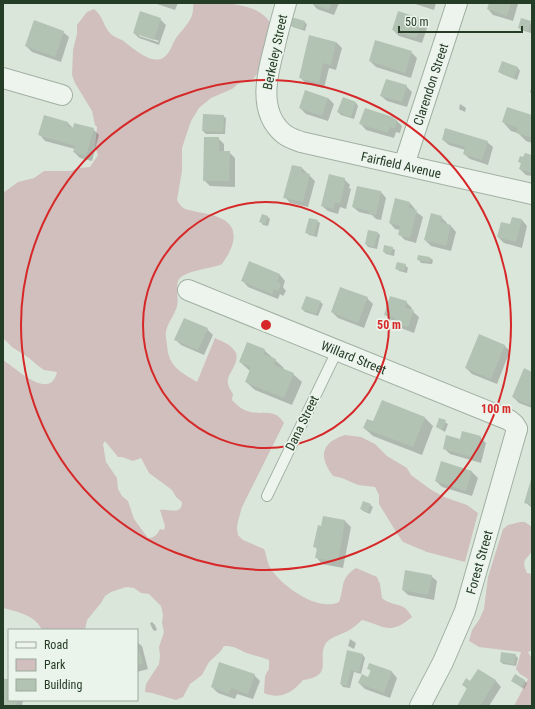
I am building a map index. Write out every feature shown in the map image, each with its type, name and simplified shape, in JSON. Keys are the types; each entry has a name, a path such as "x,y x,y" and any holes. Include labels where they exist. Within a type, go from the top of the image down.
{"street":[{"name":"Berkeley Street","path":"275,124 266,101 267,80 286,3"},
{"name":"Clarendon Street","path":"404,165 457,3"},
{"path":"3,78 62,94"},
{"name":"Fairfield Avenue","path":"275,124 286,136 301,142 532,194"},
{"name":"Willard Street","path":"188,290 509,420 514,424 525,425"},
{"name":"Forest Street","path":"420,706 443,662 465,611 525,425"}],"lane":[{"name":"Dana Street","path":"267,496 337,351"}],"green space":[{"path":"193,3 227,3 249,7 258,11 272,26 257,74 253,79 238,84 232,89 211,98 199,108 191,121 182,148 182,171 177,200 178,202 186,209 223,220 232,228 234,234 231,248 222,264 193,272 179,279 177,285 177,306 166,332 170,358 172,363 180,371 197,382 215,338 225,343 234,350 237,357 228,379 229,387 233,394 232,400 250,412 276,415 284,423 242,507 237,528 238,535 243,540 264,549 270,567 277,576 292,590 311,601 321,604 339,602 343,584 347,576 356,568 377,577 380,584 382,598 390,603 402,606 412,617 404,623 392,628 382,627 362,620 350,630 326,643 323,649 323,666 319,675 303,680 290,692 275,696 264,693 265,676 269,669 269,660 228,646 224,646 209,662 202,675 190,684 183,697 176,700 145,692 146,684 159,664 159,647 164,632 162,623 163,615 161,606 149,594 141,593 134,588 126,587 111,592 105,596 87,620 85,629 41,629 35,621 26,615 3,608 3,360 32,380 40,383 47,384 53,380 57,372 44,370 12,347 4,339 3,193 18,182 34,178 44,171 71,171 79,168 90,167 98,155 95,147 97,127 95,125 92,111 75,83 72,75 73,50 77,34 77,25 87,12 94,9 99,14 112,35 122,40 141,54 152,59 163,58 167,54 176,38 189,22 192,14","holes":["105,441 118,457 133,461 141,458 149,473 172,490 176,497 182,502 180,509 160,510 165,526 164,530 160,529 154,537 148,538 134,519 128,501 122,496 118,489 117,478 106,462 103,444"]},
{"path":"345,435 361,437 375,444 387,456 407,468 411,475 430,489 444,497 467,505 478,513 465,562 427,552 403,542 379,504 379,495 375,487 358,485 333,476 325,463 324,451 331,442"},
{"path":"525,522 532,527 533,538 532,550 524,562 527,573 532,574 532,650 528,652 532,659 532,706 514,706 528,679 520,674 516,669 521,652 479,647 469,641 472,630 484,609 488,577 503,529 508,525"}],"building":[{"path":"310,3 331,3 329,10"},
{"path":"489,3 511,3 507,16 487,9"},
{"path":"140,11 161,18 154,40 133,33"},
{"path":"398,11 423,19 416,38 392,30"},
{"path":"291,17 305,21 303,29 289,25"},
{"path":"521,18 531,21 528,31 518,28"},
{"path":"34,20 64,31 55,57 25,46"},
{"path":"309,35 336,42 331,65 323,63 319,83 299,78"},
{"path":"375,40 412,51 405,73 369,61"},
{"path":"502,61 518,67 514,78 498,72"},
{"path":"386,79 407,85 402,102 380,96"},
{"path":"305,90 328,98 322,116 299,108"},
{"path":"343,97 356,102 351,117 337,112"},
{"path":"507,107 532,115 532,138 516,133 518,128 502,122"},
{"path":"365,108 393,117 397,120 395,128 390,127 388,133 359,124"},
{"path":"203,114 224,115 223,132 202,131"},
{"path":"44,115 68,122 67,126 73,128 74,123 94,128 86,156 73,152 75,146 38,135"},
{"path":"445,128 488,141 482,160 463,154 465,147 442,140"},
{"path":"204,137 219,137 219,151 230,151 229,181 203,181"},
{"path":"525,153 532,155 532,173 519,169 521,163 518,162 520,156 523,157"},
{"path":"292,165 302,167 301,172 310,174 303,202 283,198"},
{"path":"329,174 345,178 340,204 335,202 333,209 321,206"},
{"path":"357,186 381,191 376,215 369,214 369,211 352,207"},
{"path":"395,198 410,202 409,208 417,210 410,238 398,235 400,226 389,223"},
{"path":"431,213 442,216 440,222 451,225 446,246 424,240"},
{"path":"262,214 268,216 265,224 259,222"},
{"path":"512,217 522,219 516,242 497,237 501,222 510,224"},
{"path":"309,218 318,220 314,235 305,233"},
{"path":"368,230 378,232 374,247 365,244"},
{"path":"384,245 393,247 391,254 383,252"},
{"path":"418,255 430,257 430,262 417,260"},
{"path":"249,261 280,274 277,282 281,284 278,291 274,289 272,294 241,281"},
{"path":"397,262 406,264 404,271 395,269"},
{"path":"340,287 368,297 358,323 331,312"},
{"path":"306,296 321,301 316,314 301,309"},
{"path":"390,296 407,301 405,308 414,310 408,327 394,323 395,318 384,315"},
{"path":"184,318 208,328 198,350 174,340"},
{"path":"479,334 505,345 491,379 465,368"},
{"path":"247,342 265,349 263,354 276,359 274,365 294,373 284,398 245,382 251,367 239,362"},
{"path":"524,368 532,372 532,398 529,405 512,397"},
{"path":"382,400 425,417 413,447 363,428 367,419 373,421"},
{"path":"439,418 446,420 442,430 436,427"},
{"path":"462,431 481,436 475,458 443,449 446,435 460,439"},
{"path":"441,461 472,471 466,491 435,481"},
{"path":"532,476 532,505 524,503"},
{"path":"363,501 371,504 368,512 360,509"},
{"path":"323,516 345,520 338,562 315,558 317,548 313,547 318,525 321,526"},
{"path":"405,570 432,575 428,595 402,590"},
{"path":"138,647 143,663 138,665"},
{"path":"347,650 363,654 359,672 351,670 347,686 340,684"},
{"path":"501,652 516,654 514,664 500,662"},
{"path":"219,662 255,674 248,694 231,688 229,694 211,687"},
{"path":"369,663 392,671 384,693 358,683 362,674 368,677 371,670 367,669"},
{"path":"478,669 496,680 480,706 457,706 467,688 462,685 466,678 470,681"},
{"path":"515,674 525,680 521,687 511,681"},
{"path":"3,679 8,679 8,701 17,701 16,706 3,706"}]}
